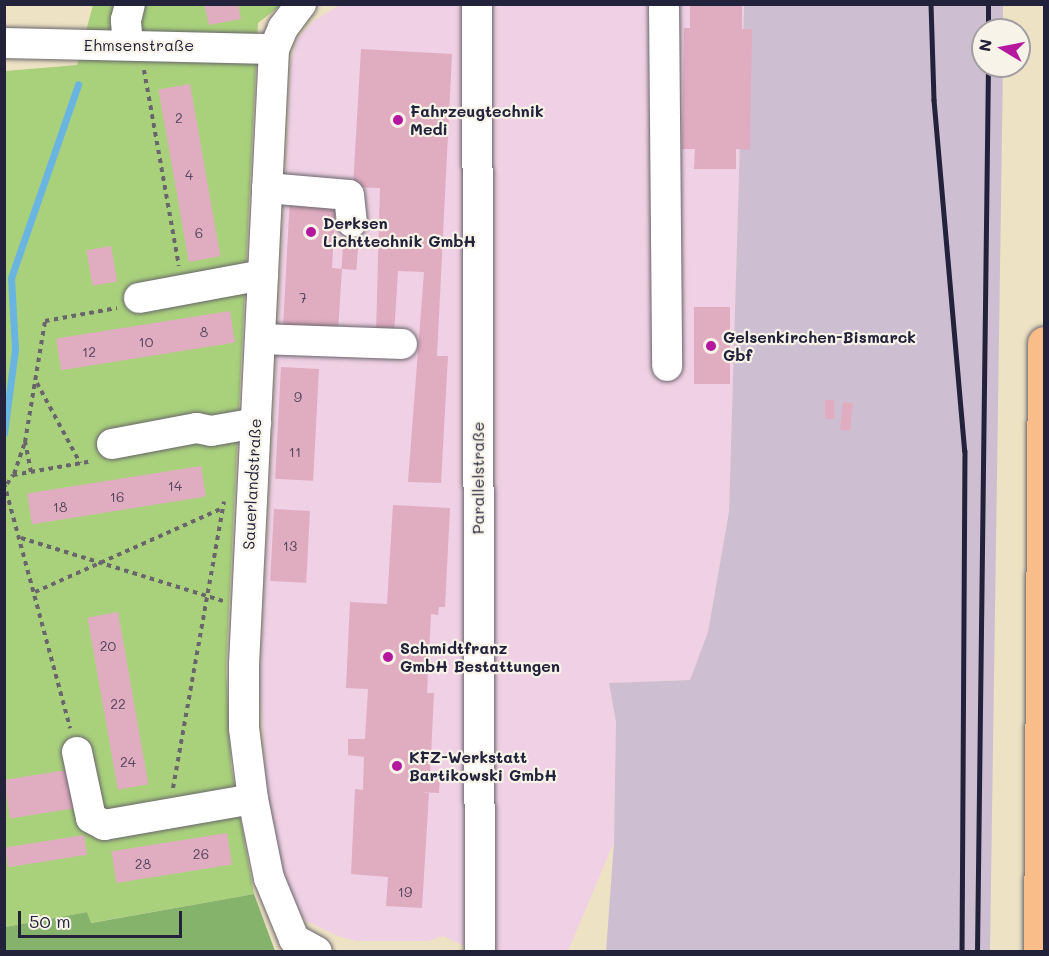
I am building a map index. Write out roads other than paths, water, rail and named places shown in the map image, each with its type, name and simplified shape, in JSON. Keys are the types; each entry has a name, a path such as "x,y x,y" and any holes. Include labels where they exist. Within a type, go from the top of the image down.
{"highway":[{"path":"1041,951 1044,343"}],"street":[{"path":"130,4 126,20 135,45"},
{"name":"Sauerlandstraße","path":"301,4 283,28 274,49 255,423 238,502 246,604 244,728 253,799 281,913 294,939 317,951"},
{"name":"Parallelstraße","path":"477,4 480,951"},
{"path":"664,4 667,366"},
{"name":"Ehmsenstraße","path":"4,43 274,49"},
{"path":"267,188 349,195 352,222"},
{"path":"139,298 263,275"},
{"path":"260,339 402,345"},
{"path":"112,444 197,428 212,431 255,423"},
{"path":"77,752 91,819 104,825 253,799"}],"waterway":[{"path":"4,433 15,349 11,278 78,84"}],"railway":[{"path":"931,4 934,100 965,451 962,952"},
{"path":"988,4 988,18"},
{"path":"977,952 988,78"}],"place":[{"name":"Fahrzeugtechnik Medi","path":"398,120"},
{"name":"Derksen Lichttechnik GmbH","path":"311,232"},
{"name":"Gelsenkirchen-Bismarck Gbf","path":"711,346"},
{"name":"Schmidtfranz GmbH Bestattungen","path":"388,657"},
{"name":"KFZ-Werkstatt Bartikowski GmbH","path":"397,766"}]}
